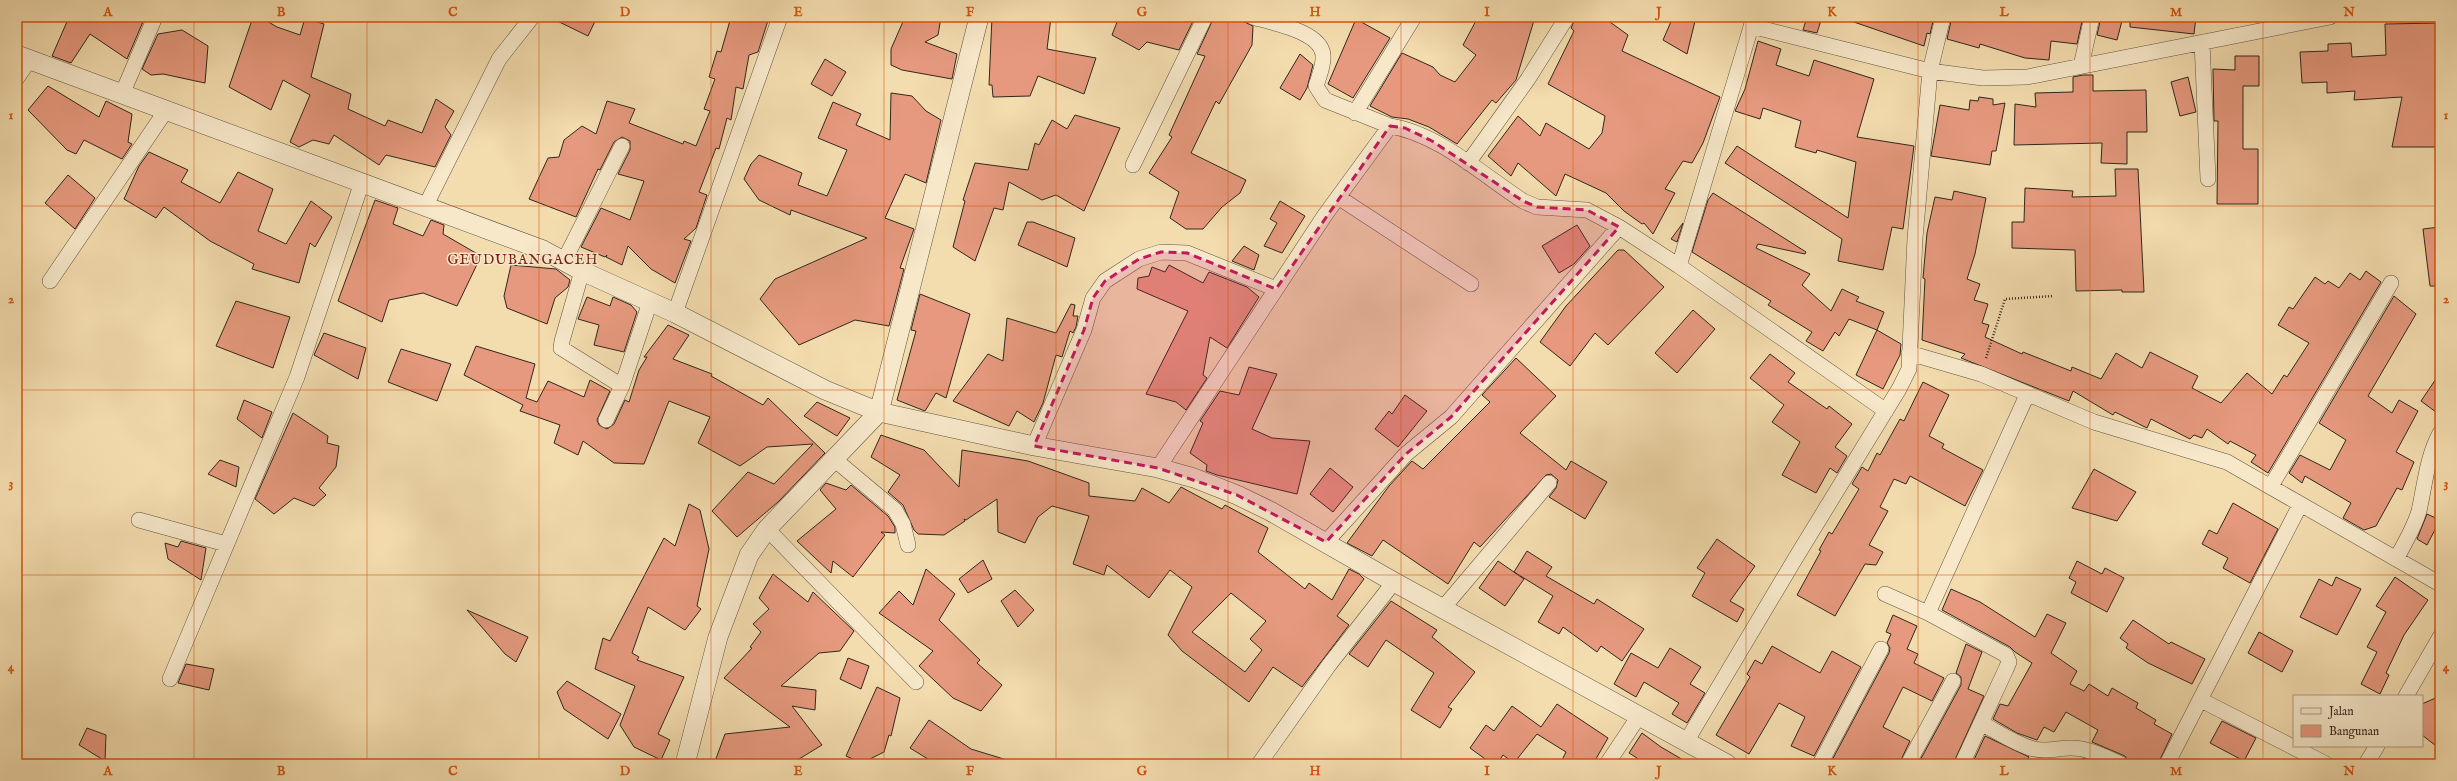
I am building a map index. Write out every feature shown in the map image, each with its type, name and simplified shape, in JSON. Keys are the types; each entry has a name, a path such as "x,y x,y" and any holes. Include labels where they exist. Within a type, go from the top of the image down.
{"street":[{"path":"123,92 155,17"},
{"path":"426,205 499,59 532,17"},
{"path":"675,313 780,17"},
{"path":"685,764 724,617 749,555 767,529 879,412 979,17"},
{"path":"1133,165 1205,17"},
{"path":"1253,17 1310,35 1319,44 1323,55 1316,86 1325,100 1390,126 1405,128 1418,134 1468,164 1523,201 1537,207 1587,210 1618,227 1679,266 1886,411"},
{"path":"1355,112 1414,17"},
{"path":"1468,164 1528,79 1567,17"},
{"path":"1686,742 1886,411 1909,369 1914,238 1930,71 1943,17"},
{"path":"2081,66 2092,17"},
{"path":"1679,266 1753,22 1930,71 1983,78 2027,77 2330,17"},
{"path":"2202,42 2208,179"},
{"path":"17,78 24,57 167,108 543,250 582,271 675,313 825,390 879,412 1034,446 1158,468 1194,478 1236,495 1326,542 1394,582 1720,762"},
{"path":"50,280 167,108"},
{"path":"1158,468 1338,197 1390,126"},
{"path":"564,261 622,146"},
{"path":"170,678 297,377 362,182"},
{"path":"1338,197 1471,284"},
{"path":"1326,542 1406,454 1451,417 1618,227"},
{"path":"1034,446 1084,330 1093,298 1105,281 1139,259 1161,252 1187,253 1276,289"},
{"path":"582,271 562,341 562,348 622,386"},
{"path":"2271,486 2391,283"},
{"path":"606,420 622,386 650,302"},
{"path":"1909,353 1981,374 2027,395 2100,424 2227,462 2440,584"},
{"path":"1928,613 2027,395"},
{"path":"2396,559 2412,529 2418,512 2431,450 2440,433"},
{"path":"834,459 895,510 904,524 908,545"},
{"path":"1443,608 1549,483"},
{"path":"2167,764 2300,505"},
{"path":"139,520 226,544"},
{"path":"767,529 916,682"},
{"path":"1259,764 1329,666 1394,582"},
{"path":"1885,594 1928,613 2006,655 2009,662 1962,764"},
{"path":"2407,695 2440,637"},
{"path":"1820,764 1881,649"},
{"path":"1908,764 1952,681"},
{"path":"2201,700 2326,764"},
{"path":"1607,764 1639,716"},
{"path":"1981,723 2019,744 2035,749 2055,751 2071,748 2092,751 2121,764"},
{"path":"2366,764 2376,747"}],"path":[{"path":"1981,374 2005,299 2053,296"}],"highlighted area":[{"path":"1390,126 1405,128 1432,141 1523,201 1537,207 1587,210 1619,227 1451,417 1406,454 1326,542 1237,495 1158,468 1034,446 1084,330 1093,298 1105,281 1139,259 1161,252 1187,253 1276,289"}],"building":[{"path":"69,17 145,17 127,59 90,34 71,63 52,56"},
{"path":"253,17 260,17 277,27 300,35 305,18 324,24 311,77 351,94 348,109 385,126 388,120 422,133 436,99 454,111 445,127 451,135 435,167 386,155 379,165 334,135 329,144 313,140 299,147 290,142 310,95 283,80 271,110 229,87"},
{"path":"549,17 597,17 588,36"},
{"path":"731,17 769,17 758,52 749,55 743,89 736,87 731,120 727,118 719,149 716,148 699,192 707,195 696,228 684,239 691,241 675,283 651,269 628,246 622,265 606,257 607,255 605,257 581,247 601,208 630,220 644,181 618,174 630,150 630,141 622,137 614,142 600,170 598,169 576,217 529,199 548,158 559,157 564,140 582,126 596,134 607,101 635,109 629,123 683,144 684,141 696,146 710,111 704,109 715,79 709,77 717,51 721,52"},
{"path":"905,17 941,17 938,35 925,42 957,54 952,79 902,70 891,65 891,49"},
{"path":"992,17 1051,17 1047,49 1096,58 1084,94 1038,76 1030,96 993,97 992,85 989,85"},
{"path":"1119,17 1195,17 1179,50 1147,42 1139,50 1112,35"},
{"path":"1214,17 1234,17 1253,26 1252,45 1219,104 1216,101 1191,153 1246,180 1240,193 1222,207 1203,229 1186,229 1170,218 1179,192 1149,173 1172,137 1169,135 1205,56 1197,54"},
{"path":"1478,17 1535,17 1516,80 1496,103 1492,100 1457,144 1429,127 1408,119 1392,117 1370,106 1402,53 1433,67 1440,75 1455,82 1476,55 1463,45"},
{"path":"1576,17 1603,17 1628,35 1622,51 1720,97 1703,143 1692,163 1683,161 1665,189 1675,193 1653,234 1644,223 1642,224 1624,211 1606,193 1565,174 1556,196 1518,163 1511,176 1488,156 1518,116 1540,136 1546,123 1589,149 1602,133 1605,116 1548,84 1574,31 1571,28"},
{"path":"1673,17 1696,17 1687,54 1663,40"},
{"path":"1807,17 1822,17 1817,33 1803,30"},
{"path":"1845,17 1934,17 1930,34 1927,33 1924,46 1845,19"},
{"path":"1952,17 2083,17 2077,44 2051,41 2049,60 2025,58 1980,44 1979,48 1947,39"},
{"path":"2101,17 2123,17 2117,40 2097,35"},
{"path":"2130,17 2196,17 2194,34 2130,27"},
{"path":"1356,19 1390,38 1353,98 1328,84"},
{"path":"2440,23 2440,107 2437,107 2440,147 2392,147 2402,97 2354,100 2355,91 2327,93 2327,82 2302,83 2300,52 2328,51 2328,44 2351,43 2352,57 2386,55 2385,24"},
{"path":"182,30 208,46 205,83 163,74 151,75 142,69 158,34"},
{"path":"1758,41 1781,49 1776,65 1809,76 1814,60 1874,79 1857,137 1914,146 1903,229 1892,227 1883,270 1838,261 1842,239 1725,163 1737,146 1848,218 1856,162 1817,150 1816,153 1795,147 1801,121 1763,108 1760,119 1735,111 1745,89"},
{"path":"1300,54 1313,65 1307,88 1300,100 1280,88"},
{"path":"2235,56 2259,56 2259,86 2243,86 2243,149 2258,149 2258,204 2217,204 2218,121 2214,121 2213,69 2235,70"},
{"path":"825,59 846,72 832,96 811,84"},
{"path":"2093,75 2093,91 2146,90 2147,132 2127,132 2127,164 2101,163 2102,143 2014,145 2015,104 2036,107 2035,93 2073,92 2073,77"},
{"path":"2188,77 2196,112 2180,116 2171,82"},
{"path":"48,86 99,117 106,101 132,114 128,142 132,144 122,159 84,140 76,154 67,150 28,110"},
{"path":"891,93 912,96 926,111 941,120 926,183 905,174 885,218 914,229 900,268 904,269 889,326 855,320 799,345 760,299 775,279 867,238 791,210 790,215 759,200 744,179 751,164 759,155 802,173 798,185 827,196 847,150 818,138 833,102 861,114 856,125 890,140"},
{"path":"1979,97 1993,99 1993,105 2005,103 1996,151 1992,151 1990,165 1931,156 1940,105 1969,110 1970,100 1978,101"},
{"path":"1075,115 1120,128 1084,211 1056,195 1042,200 1009,182 1003,210 994,208 975,261 953,247 965,201 963,200 975,163 1028,170 1035,143 1039,145 1052,120 1067,129"},
{"path":"149,152 188,170 181,182 220,203 238,172 273,189 258,231 286,244 311,201 332,217 315,247 310,243 299,283 252,269 254,264 210,241 164,207 156,218 124,199 139,166"},
{"path":"2115,169 2138,169 2144,292 2122,292 2122,290 2076,291 2075,250 2012,248 2012,222 2024,222 2025,188 2073,191 2072,197 2116,196"},
{"path":"68,175 95,198 75,229 45,203"},
{"path":"1954,191 1986,198 1975,254 1967,279 1980,284 1974,300 1988,304 1982,323 1989,325 1985,337 2022,354 2023,352 2071,371 2072,367 2101,379 2116,353 2142,368 2150,352 2198,376 2192,388 2221,403 2247,373 2272,394 2284,375 2287,377 2309,343 2278,325 2289,307 2293,309 2315,277 2325,284 2328,281 2339,288 2350,273 2360,280 2366,271 2381,282 2268,473 2251,462 2256,455 2230,441 2228,444 2207,429 2202,438 2194,435 2190,439 2151,419 2147,428 2115,412 2113,415 2073,391 2069,401 1961,358 1965,354 1922,340 1925,279 1923,278 1927,233 1935,197 1952,200"},
{"path":"1713,193 1806,252 1805,254 1758,244 1756,248 1810,274 1802,285 1831,311 1842,289 1859,297 1856,301 1884,312 1877,330 1849,319 1839,336 1835,332 1823,351 1806,341 1812,332 1768,305 1771,301 1692,252 1708,200"},
{"path":"375,200 398,208 393,224 423,236 431,220 444,225 443,234 481,256 457,306 423,293 389,300 382,322 338,301"},
{"path":"1280,201 1305,216 1282,253 1264,246 1277,223 1270,219"},
{"path":"1027,222 1033,222 1075,238 1067,267 1018,245"},
{"path":"1683,223 1677,242 1671,239"},
{"path":"1577,225 1590,246 1574,264 1559,273 1542,246"},
{"path":"2440,227 2440,286 2430,286 2423,229"},
{"path":"1244,246 1259,255 1254,270 1232,261"},
{"path":"1618,250 1624,250 1664,287 1608,345 1595,333 1570,366 1540,342 1566,306"},
{"path":"511,265 556,269 570,280 568,287 555,298 547,324 507,308 504,296"},
{"path":"1169,265 1203,283 1209,272 1247,287 1259,297 1227,348 1210,337 1203,375 1207,378 1186,410 1176,402 1146,394 1188,311 1137,289 1138,278 1149,276 1152,267 1165,272"},
{"path":"920,294 970,314 946,398 936,393 925,411 897,400 916,331 911,330"},
{"path":"2394,296 2416,314 2368,396 2392,413 2399,400 2418,411 2396,452 2414,462 2402,490 2397,488 2376,526 2364,530 2343,518 2351,503 2305,476 2302,483 2289,473 2300,455 2330,470 2346,440 2319,423"},
{"path":"587,297 610,306 613,297 631,305 637,312 624,352 594,345 599,325 578,319"},
{"path":"236,301 290,317 273,368 216,346"},
{"path":"1071,304 1075,305 1073,316 1078,316 1076,327 1073,333 1070,331 1062,357 1056,355 1043,403 1034,422 1017,411 1009,426 953,401 988,354 1003,361 1007,318 1056,333"},
{"path":"1693,310 1715,329 1677,373 1655,353"},
{"path":"668,325 689,335 673,359 712,374 711,376 763,405 768,398 825,453 778,502 737,537 712,511 748,472 774,484 813,444 767,447 740,466 698,443 710,417 669,401 644,464 614,463 583,441 578,455 554,443 560,425 520,411 523,405 464,375 476,346 535,364 526,398 537,402 548,381 584,397 590,380 610,391 597,420 599,425 607,429 614,424 625,400 629,402 639,370 647,357 644,357"},
{"path":"1877,330 1901,344 1900,355 1883,389 1856,375"},
{"path":"324,333 366,348 358,379 314,355"},
{"path":"401,349 451,364 437,401 388,382"},
{"path":"1770,354 1795,373 1788,382 1827,409 1829,406 1852,424 1835,447 1847,456 1837,473 1830,468 1816,493 1782,475 1800,442 1772,422 1784,405 1750,378"},
{"path":"1516,358 1556,396 1520,433 1566,470 1571,461 1607,482 1585,519 1549,497 1556,488 1558,480 1551,474 1546,475 1480,547 1474,542 1448,584 1383,540 1372,556 1347,543 1389,486 1412,461 1423,469 1490,402 1482,395"},
{"path":"1249,367 1277,374 1252,429 1272,438 1310,441 1297,494 1206,471 1207,465 1190,453 1203,423 1200,421 1220,391 1239,395"},
{"path":"2440,373 2440,415 2421,401"},
{"path":"1923,382 1949,395 1929,436 1944,444 1942,448 1983,470 1965,506 1910,476 1906,484 1894,479 1880,507 1888,511 1869,545 1883,552 1876,565 1865,564 1835,616 1797,595 1821,551 1819,550 1829,532 1832,534 1859,489 1852,484 1862,467 1868,471 1877,453 1880,455 1900,419 1904,421"},
{"path":"1405,395 1427,411 1398,447 1375,429 1389,411 1392,414"},
{"path":"244,400 272,412 262,438 237,419"},
{"path":"817,402 850,418 837,436 804,416"},
{"path":"293,413 328,436 327,443 339,446 336,467 319,488 326,495 314,506 294,498 274,514 255,499"},
{"path":"881,435 924,450 959,487 962,450 1028,461 1089,483 1089,496 1135,501 1142,488 1169,503 1181,487 1222,509 1225,505 1268,528 1258,552 1305,589 1309,583 1332,600 1349,569 1359,574 1364,579 1337,616 1349,625 1302,687 1273,667 1249,702 1182,651 1168,635 1192,587 1170,570 1149,598 1107,565 1104,575 1073,564 1089,516 1052,506 1038,517 1025,543 998,532 997,499 966,520 964,519 965,521 944,535 918,534 914,530 903,505 888,492 900,475 871,457","holes":["1231,593 1266,621 1250,639 1262,650 1245,672 1192,632"]},
{"path":"220,460 239,467 236,487 208,474"},
{"path":"1330,468 1353,487 1333,512 1310,494"},
{"path":"2094,469 2136,492 2117,521 2072,508"},
{"path":"826,483 846,490 851,485 888,516 895,527 895,533 881,532 885,535 853,577 833,561 831,573 797,541 836,509 820,490"},
{"path":"2233,503 2278,529 2250,583 2223,568 2228,558 2202,544 2209,530 2217,534"},
{"path":"689,504 700,510 709,549 697,606 701,609 685,630 648,607 632,653 639,657 637,660 684,677 658,734 670,740 661,760 634,747 620,725 635,686 595,669 603,638 610,641 664,538 675,546"},
{"path":"2427,514 2440,520 2427,545 2417,539"},
{"path":"1717,539 1755,566 1730,601 1744,609 1737,622 1692,596 1705,573 1697,568"},
{"path":"181,541 206,548 201,580 168,559 165,543 178,547"},
{"path":"1527,551 1552,567 1546,576 1594,604 1597,599 1644,629 1622,661 1601,646 1597,652 1563,627 1559,634 1538,622 1553,596 1514,572"},
{"path":"983,560 992,579 968,593 959,579"},
{"path":"1498,561 1524,579 1505,606 1479,588"},
{"path":"2077,561 2102,574 2105,568 2124,578 2107,612 2071,593 2076,582 2069,578"},
{"path":"926,569 955,594 939,620 980,660 977,663 1002,685 981,711 953,698 919,666 933,651 879,613 899,591 913,605"},
{"path":"773,574 808,602 813,592 854,631 840,651 819,653 781,686 816,690 815,710 792,706 822,745 791,764 714,764 725,734 790,727 724,678 752,648 750,647 761,632 753,624 769,609 759,598"},
{"path":"2336,577 2361,589 2337,635 2300,617 2319,579 2332,586"},
{"path":"2395,577 2428,600 2404,635 2386,673 2389,675 2380,694 2361,684 2377,652 2367,647 2386,612 2376,606"},
{"path":"1951,589 1980,602 2035,637 2047,614 2066,623 2051,653 2077,671 2070,684 2084,691 2089,684 2108,696 2112,688 2138,703 2136,708 2156,720 2154,724 2172,734 2158,764 2130,764 2125,756 2092,742 2098,730 2066,712 2054,732 2044,727 2037,740 2017,733 1993,719 2000,704 2008,706 2032,663 2010,647 1942,610"},
{"path":"1015,590 1034,610 1018,627 1001,601"},
{"path":"1391,601 1437,630 1432,637 1475,672 1448,707 1452,709 1440,728 1411,710 1434,673 1386,640 1368,667 1349,654"},
{"path":"467,610 528,637 516,662 505,654"},
{"path":"1893,615 1917,626 1907,649 1918,654 1914,663 1944,678 1932,701 1903,687 1883,727 1910,741 1899,764 1830,764 1889,653 1890,648 1887,643 1891,634 1886,632"},
{"path":"2133,620 2169,644 2171,642 2205,659 2192,684 2148,663 2126,648 2128,644 2120,638"},
{"path":"2259,632 2293,651 2282,672 2248,653"},
{"path":"1966,644 1982,652 1968,689 1984,696 1953,764 1918,764 1961,685 1961,677 1956,673"},
{"path":"1772,646 1820,673 1832,651 1861,667 1814,756 1791,746 1805,717 1779,703 1749,754 1716,735 1750,677 1747,674 1755,660 1762,664"},
{"path":"1670,648 1701,667 1690,684 1705,693 1687,723 1672,714 1679,703 1644,682 1636,697 1614,684 1631,653 1658,668"},
{"path":"848,658 869,666 861,689 840,679"},
{"path":"186,664 214,669 209,690 178,683"},
{"path":"567,681 621,714 608,739 564,709 557,692"},
{"path":"877,687 900,698 891,736 889,735 884,752 862,763 846,756"},
{"path":"2440,696 2440,749 2423,736 2423,704"},
{"path":"1557,704 1608,738 1593,764 1560,764 1566,752 1537,734 1514,763 1503,755 1497,764 1492,764 1470,748 1486,725 1494,731 1512,706 1541,727"},
{"path":"929,720 971,749 1007,760 1006,764 936,764 910,748"},
{"path":"2222,721 2256,738 2244,761 2210,743"},
{"path":"87,728 106,735 105,761 79,745"},
{"path":"1642,733 1661,747 1690,764 1634,764 1637,758 1629,753"},
{"path":"1985,736 2029,757 2025,764 1972,764"},
{"path":"2083,758 2088,760 2099,764 2079,764"}],"district":[{"name":"GEUDUBANGACEH","path":"523,260"}]}
